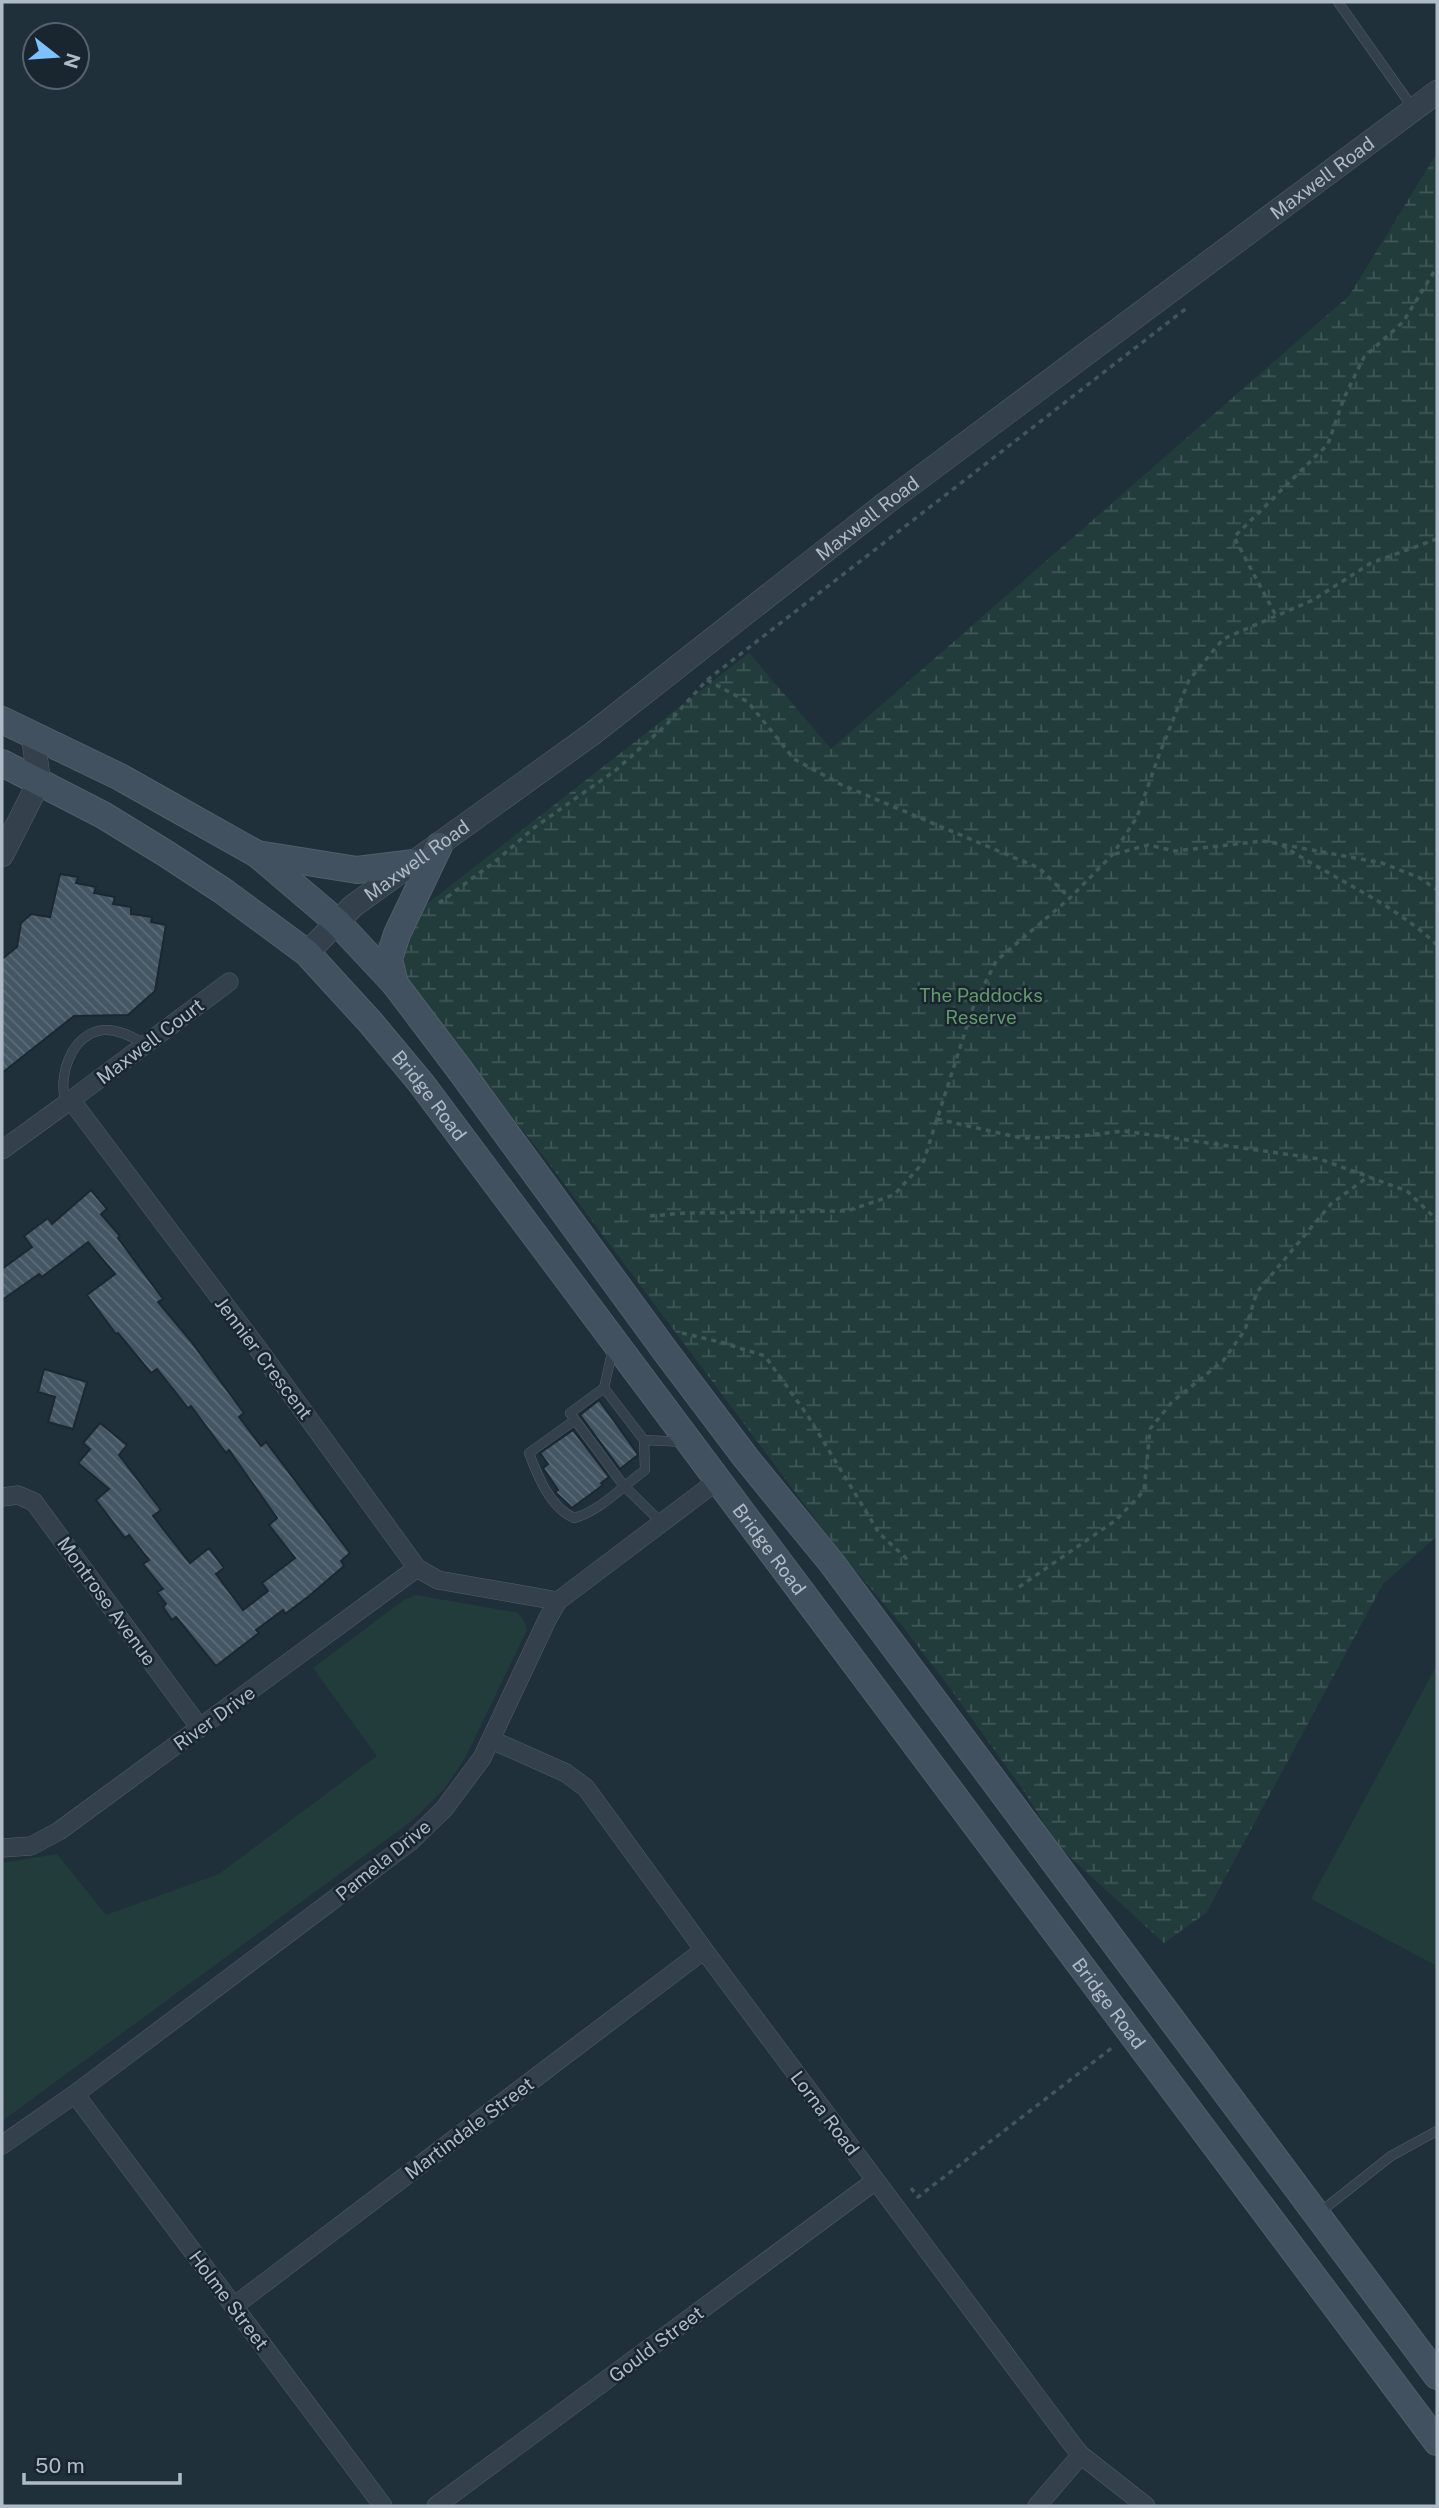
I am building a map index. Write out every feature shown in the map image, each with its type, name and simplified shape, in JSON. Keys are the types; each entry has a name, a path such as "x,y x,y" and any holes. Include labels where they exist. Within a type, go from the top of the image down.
{"main road":[{"name":"Bridge Road","path":"2,720 120,777 257,854 337,922 395,984 746,1458 839,1573 1437,2376"},
{"name":"Bridge Road","path":"2,763 103,815 223,891 307,953 371,1023 421,1083 1437,2442"},
{"path":"395,984 389,959 397,934 439,846"},
{"path":"257,854 357,870 414,863"},
{"path":"717,1481 746,1458"},
{"path":"1286,2239 1317,2214"}],"street":[{"name":"Maxwell Road","path":"307,953 353,906 592,734 886,503 1437,92"},
{"path":"2,855 38,782 33,736"},
{"name":"Maxwell Court","path":"69,1102 229,982"},
{"path":"2,1150 69,1102"},
{"name":"Jennier Crescent","path":"69,1102 256,1346 417,1568 438,1580 558,1601"},
{"name":"Pamela Drive","path":"2,2145 75,2094 411,1842 444,1808 482,1758 558,1601 717,1481"},
{"name":"Montrose Avenue","path":"2,1497 25,1496 34,1502 200,1728"},
{"name":"River Drive","path":"2,1848 31,1846 44,1841 417,1568"},
{"name":"Lorna Road","path":"492,1740 566,1773 586,1788 875,2181 1081,2455 1146,2506"},
{"name":"Martindale Street","path":"234,2306 704,1950"},
{"name":"Holme Street","path":"75,2094 383,2506"},
{"name":"Gould Street","path":"436,2506 875,2181"},
{"path":"1037,2506 1081,2455"}],"lane":[{"path":"1338,2 1414,110"},
{"path":"69,1102 62,1086 66,1069 76,1046 89,1035 104,1030 113,1031 145,1044"},
{"path":"615,1342 604,1388 570,1413 624,1486 662,1523"},
{"path":"575,1420 529,1453 538,1477 562,1513 574,1518 586,1515 645,1470 644,1440 604,1388"},
{"path":"644,1440 689,1443"},
{"path":"1317,2214 1391,2156 1437,2131"}],"path":[{"path":"1275,615 1234,537 1328,444 1344,398 1364,357 1403,322 1437,267"},
{"path":"432,908 535,827 616,769 666,725 708,680 1191,305"},
{"path":"650,1216 685,1213 847,1211 894,1195 923,1163 972,1010 996,961 1070,898 1113,854 1138,817 1189,680 1223,639 1313,600 1371,563 1437,539"},
{"path":"708,680 748,702 794,759 842,785 1039,867 1070,898"},
{"path":"1113,854 1148,845 1175,851 1263,841 1382,863 1420,878 1437,890"},
{"path":"1280,844 1310,864 1397,912 1437,945"},
{"path":"937,1119 1021,1139 1124,1131 1320,1158 1407,1191 1437,1220"},
{"path":"1019,1587 1116,1520 1144,1491 1150,1429 1172,1402 1223,1361 1245,1330 1257,1292 1331,1204 1369,1176"},
{"path":"680,1333 765,1356 808,1416 880,1533 908,1560"},
{"path":"911,2188 918,2197 1115,2046"}],"green space":[{"name":"The Paddocks Reserve","path":"1437,153 1437,1536 1383,1584 1206,1913 1164,1943 1058,1846 1026,1794 950,1688 840,1552 545,1158 373,946 749,653 831,749 1349,296"},
{"path":"416,1595 518,1613 527,1630 465,1758 445,1788 413,1820 2,2121 2,1863 57,1854 106,1915 219,1874 377,1756 313,1668 404,1600"},
{"path":"1437,1665 1437,1966 1311,1899"}],"building":[{"path":"60,874 78,877 76,883 96,887 94,893 115,897 113,904 131,907 131,914 152,917 151,922 166,925 155,991 128,1015 74,1016 2,1073 2,959 17,947 21,923 31,914 50,917"},
{"path":"91,1190 107,1209 101,1214 120,1236 118,1238 163,1299 158,1302 244,1413 239,1417 261,1446 266,1442 350,1553 341,1561 344,1566 309,1596 285,1614 283,1610 256,1630 259,1633 216,1666 176,1617 172,1620 163,1607 166,1604 157,1592 163,1589 143,1564 149,1560 129,1535 125,1538 96,1500 109,1489 78,1463 90,1449 83,1443 100,1423 127,1445 119,1455 161,1510 153,1516 190,1563 209,1548 224,1568 216,1574 243,1610 268,1591 262,1583 295,1558 269,1525 277,1518 229,1450 226,1453 191,1406 188,1408 157,1369 151,1373 118,1333 116,1334 87,1295 115,1274 88,1242 42,1277 39,1274 2,1300 2,1269 32,1247 24,1236 48,1218 52,1224"},
{"path":"44,1369 87,1382 73,1429 48,1422 55,1397 38,1392"},
{"path":"599,1400 638,1455 620,1469 580,1415"},
{"path":"573,1430 609,1477 601,1483 603,1485 572,1508 555,1492 558,1490 543,1468 548,1464 540,1453"}]}
